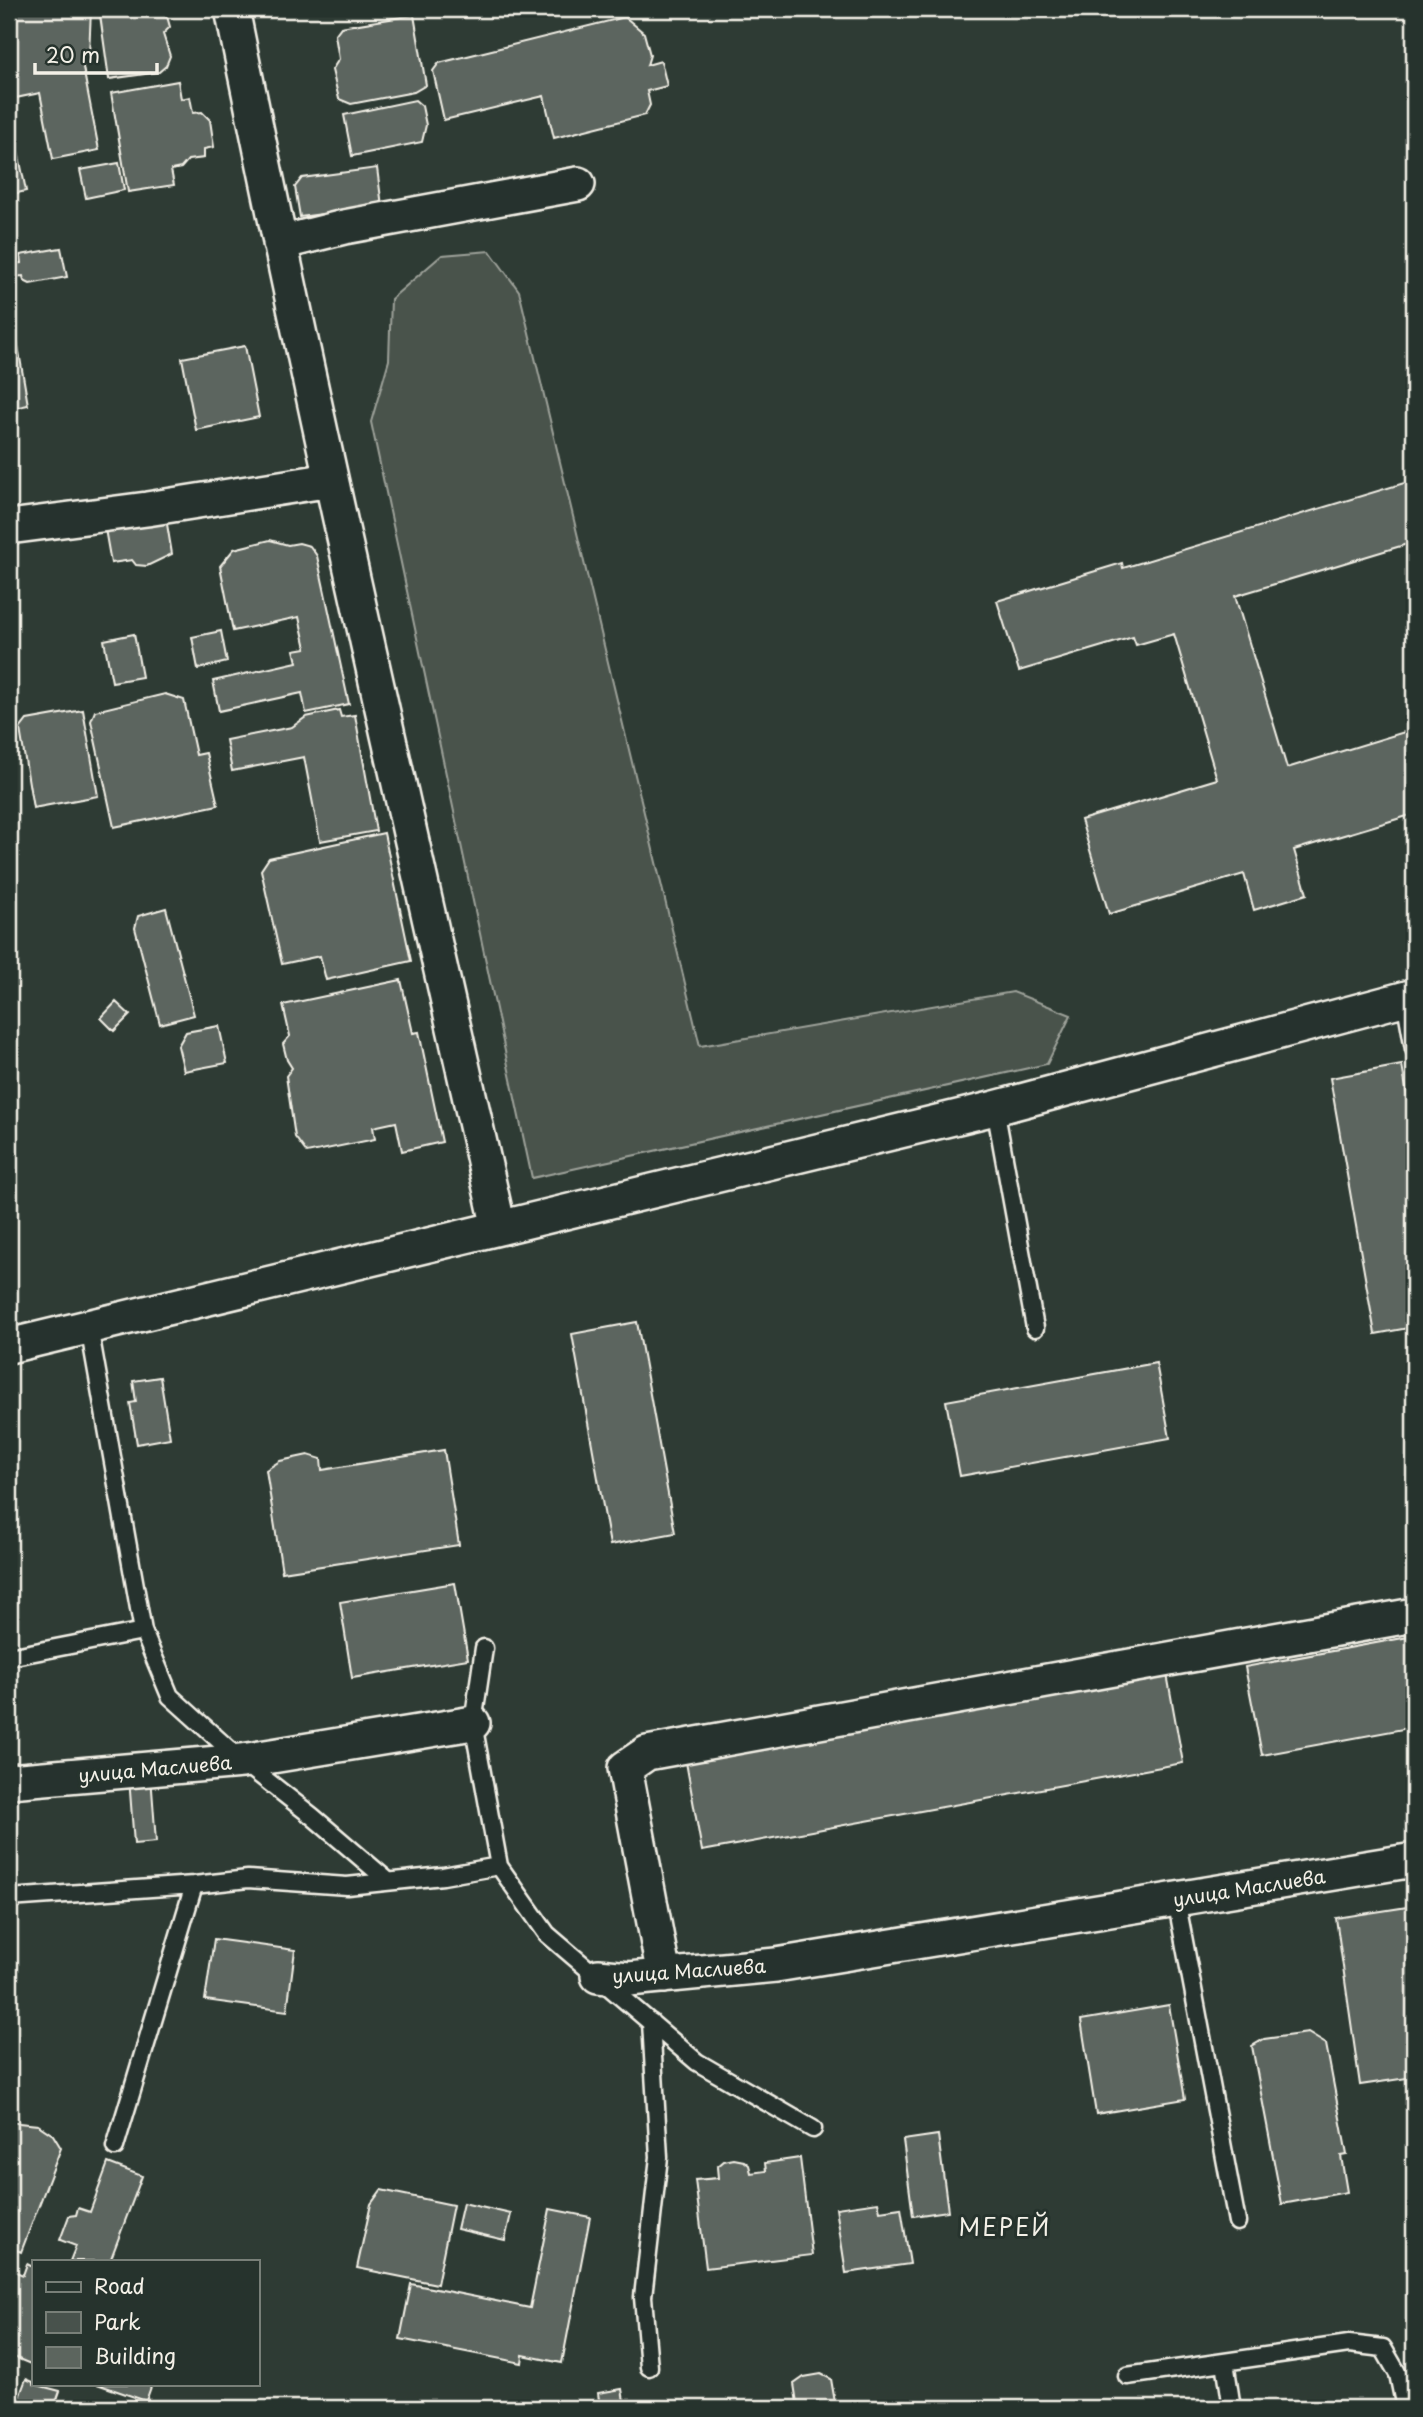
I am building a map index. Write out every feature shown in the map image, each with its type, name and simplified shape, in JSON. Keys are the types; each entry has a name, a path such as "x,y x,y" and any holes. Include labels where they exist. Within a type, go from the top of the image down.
{"street":[{"path":"232,9 331,480 499,1228"},
{"path":"280,243 344,227 578,184"},
{"path":"9,527 331,480"},
{"path":"9,1346 995,1108 1409,997"},
{"path":"664,1976 625,1768 647,1753 1414,1615"},
{"path":"242,1761 473,1723"},
{"name":"улица Маслиева","path":"9,1781 242,1761"},
{"name":"улица Маслиева","path":"598,1976 629,1979 776,1965 1414,1860"}],"lane":[{"path":"1409,997 1414,1049"},
{"path":"995,1108 1035,1328"},
{"path":"89,1327 143,1630 170,1696 242,1761"},
{"path":"9,1657 143,1630"},
{"path":"9,1898 248,1879 347,1886 443,1876 499,1866 473,1723 484,1648"},
{"name":"улица Маслиева","path":"242,1761 388,1881"},
{"name":"улица Маслиева","path":"499,1866 547,1934 598,1976"},
{"path":"115,2147 194,1885"},
{"path":"1176,1899 1237,2222"},
{"path":"598,1976 697,2062 814,2129"},
{"path":"649,2367 643,2297 659,2157 651,2022"},
{"path":"1128,2376 1349,2344 1383,2348 1398,2374 1405,2408"},
{"path":"1225,2362 1232,2408"}],"green space":[{"path":"490,251 519,291 700,1046 1013,992 1071,1015 1047,1064 532,1178 371,422 389,360 391,299 442,255"}],"building":[{"path":"9,9 91,9 89,55 81,57 99,150 53,159 40,93 11,99"},
{"path":"101,9 165,9 170,27 163,34 170,56 166,66 159,72 109,79"},
{"path":"414,15 426,85 414,92 351,104 339,99 332,70 339,59 335,35 341,27"},
{"path":"625,17 644,33 650,55 647,65 661,61 667,86 647,91 650,105 645,115 554,138 544,96 444,120 433,71 439,63"},
{"path":"178,81 181,99 190,97 193,113 202,112 210,120 214,147 204,149 204,158 188,160 181,168 171,170 174,185 128,192 111,93"},
{"path":"415,100 422,106 426,125 422,142 352,156 344,115"},
{"path":"9,106 26,191 9,195"},
{"path":"119,163 124,190 86,198 80,170"},
{"path":"377,168 382,206 300,217 295,187 302,178"},
{"path":"61,248 67,277 30,284 24,281 23,276 13,277 11,264 21,263 20,255"},
{"path":"17,340 28,405 9,409 9,342"},
{"path":"245,346 259,417 196,430 182,358"},
{"path":"1414,480 1414,542 1235,596 1287,768 1414,729 1414,814 1294,850 1307,894 1254,910 1244,874 1109,914 1081,820 1217,779 1174,634 1136,645 1133,637 1019,671 997,601 1122,563 1123,568"},
{"path":"157,520 167,524 172,554 147,566 136,565 132,560 111,563 105,529"},
{"path":"270,540 288,545 299,543 310,546 317,556 349,704 306,713 302,693 219,711 213,681 297,662 294,650 306,648 299,617 233,631 220,566 234,549"},
{"path":"221,631 227,662 198,669 192,637"},
{"path":"134,634 142,677 112,682 104,640"},
{"path":"165,694 184,700 196,755 206,753 218,805 114,827 91,721 95,711"},
{"path":"83,710 98,796 33,808 20,729 27,720"},
{"path":"339,710 341,717 355,715 376,831 320,841 304,757 232,771 226,740 292,727 306,717"},
{"path":"384,833 411,961 326,980 320,956 282,964 261,870 269,858"},
{"path":"166,908 194,1015 160,1024 135,928 138,916"},
{"path":"401,980 413,1033 419,1032 442,1142 402,1151 396,1122 373,1127 375,1139 307,1153 295,1137 286,1076 292,1068 283,1044 290,1036 283,1005"},
{"path":"116,1002 130,1015 114,1031 101,1018"},
{"path":"219,1026 227,1063 184,1071 178,1046 186,1032"},
{"path":"1402,1065 1414,1136 1414,1327 1375,1334 1330,1078"},
{"path":"637,1322 675,1533 610,1545 572,1334"},
{"path":"1156,1363 1170,1438 960,1476 946,1401"},
{"path":"160,1377 170,1438 137,1444 130,1403 136,1402 133,1381"},
{"path":"444,1450 459,1545 282,1572 266,1470 280,1461 308,1455 321,1459 322,1470"},
{"path":"455,1583 468,1659 352,1678 340,1602"},
{"path":"1414,1636 1414,1727 1262,1755 1245,1667"},
{"path":"1167,1674 1183,1763 702,1851 686,1762"},
{"path":"151,1776 156,1842 134,1844 129,1778"},
{"path":"1414,1906 1414,2077 1360,2085 1336,1918"},
{"path":"214,1939 295,1950 287,2011 205,2000"},
{"path":"1169,2005 1185,2099 1096,2114 1081,2020"},
{"path":"1308,2033 1326,2044 1347,2155 1341,2156 1347,2192 1282,2204 1252,2046 1264,2039"},
{"path":"9,2122 38,2125 53,2135 61,2148 21,2252 9,2247"},
{"path":"938,2135 948,2211 913,2216 903,2140"},
{"path":"800,2158 812,2255 706,2268 695,2180 718,2178 717,2167 724,2161 744,2161 749,2165 751,2173 766,2171 765,2163"},
{"path":"108,2163 142,2176 110,2260 70,2260 76,2246 60,2240 69,2216 76,2215 78,2208 90,2212"},
{"path":"381,2190 453,2205 437,2284 357,2268 371,2204"},
{"path":"878,2202 880,2211 901,2208 910,2264 846,2273 836,2208"},
{"path":"463,2203 511,2214 505,2240 457,2229"},
{"path":"550,2209 590,2217 562,2363 523,2355 522,2363 400,2339 411,2284 530,2308"},
{"path":"27,2264 32,2266 32,2365 9,2355 9,2269 23,2275"},
{"path":"821,2374 831,2379 836,2408 763,2408 797,2403 794,2384 804,2377"},
{"path":"26,2379 32,2382 32,2386 60,2391 54,2408 15,2408"},
{"path":"103,2386 151,2386 146,2401"},
{"path":"622,2389 625,2407 642,2404 643,2408 600,2408 598,2393"}],"district":[{"name":"МЕРЕЙ","path":"1005,2226"}]}
